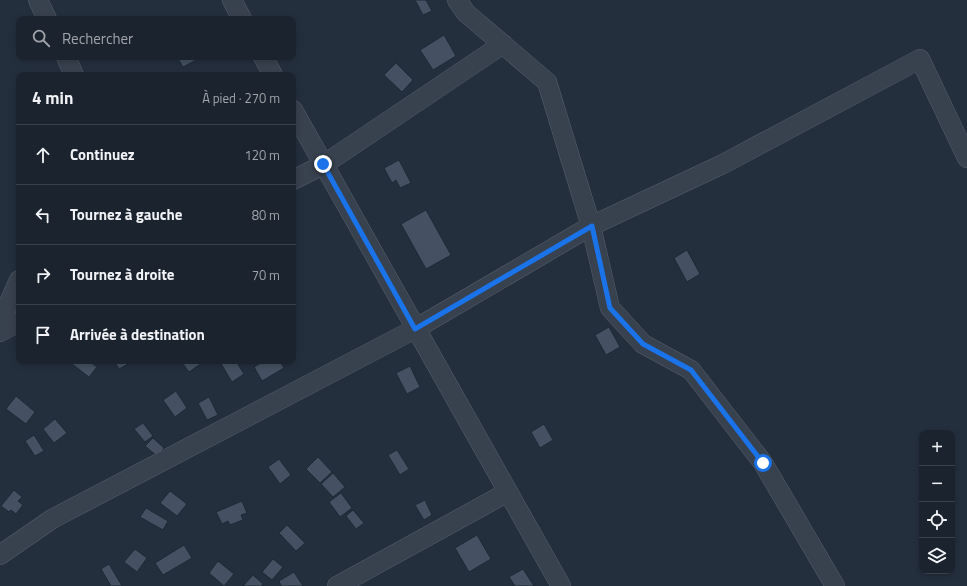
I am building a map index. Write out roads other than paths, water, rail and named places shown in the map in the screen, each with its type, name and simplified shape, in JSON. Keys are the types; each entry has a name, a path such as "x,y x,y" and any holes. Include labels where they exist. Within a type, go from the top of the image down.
{"street":[{"path":"38,0 46,16"},
{"path":"232,0 240,16"},
{"path":"457,0 466,13 547,82 592,226 610,308 643,344 691,370 763,463 835,586"},
{"path":"296,178 323,164 503,44"},
{"path":"0,555 52,520 415,329 592,226 723,164 920,59 967,158"},
{"path":"67,60 73,72"},
{"path":"265,60 271,72"},
{"path":"296,115 561,586"},
{"path":"0,322 16,287"},
{"path":"0,332 16,324"},
{"path":"337,586 508,492"}]}
